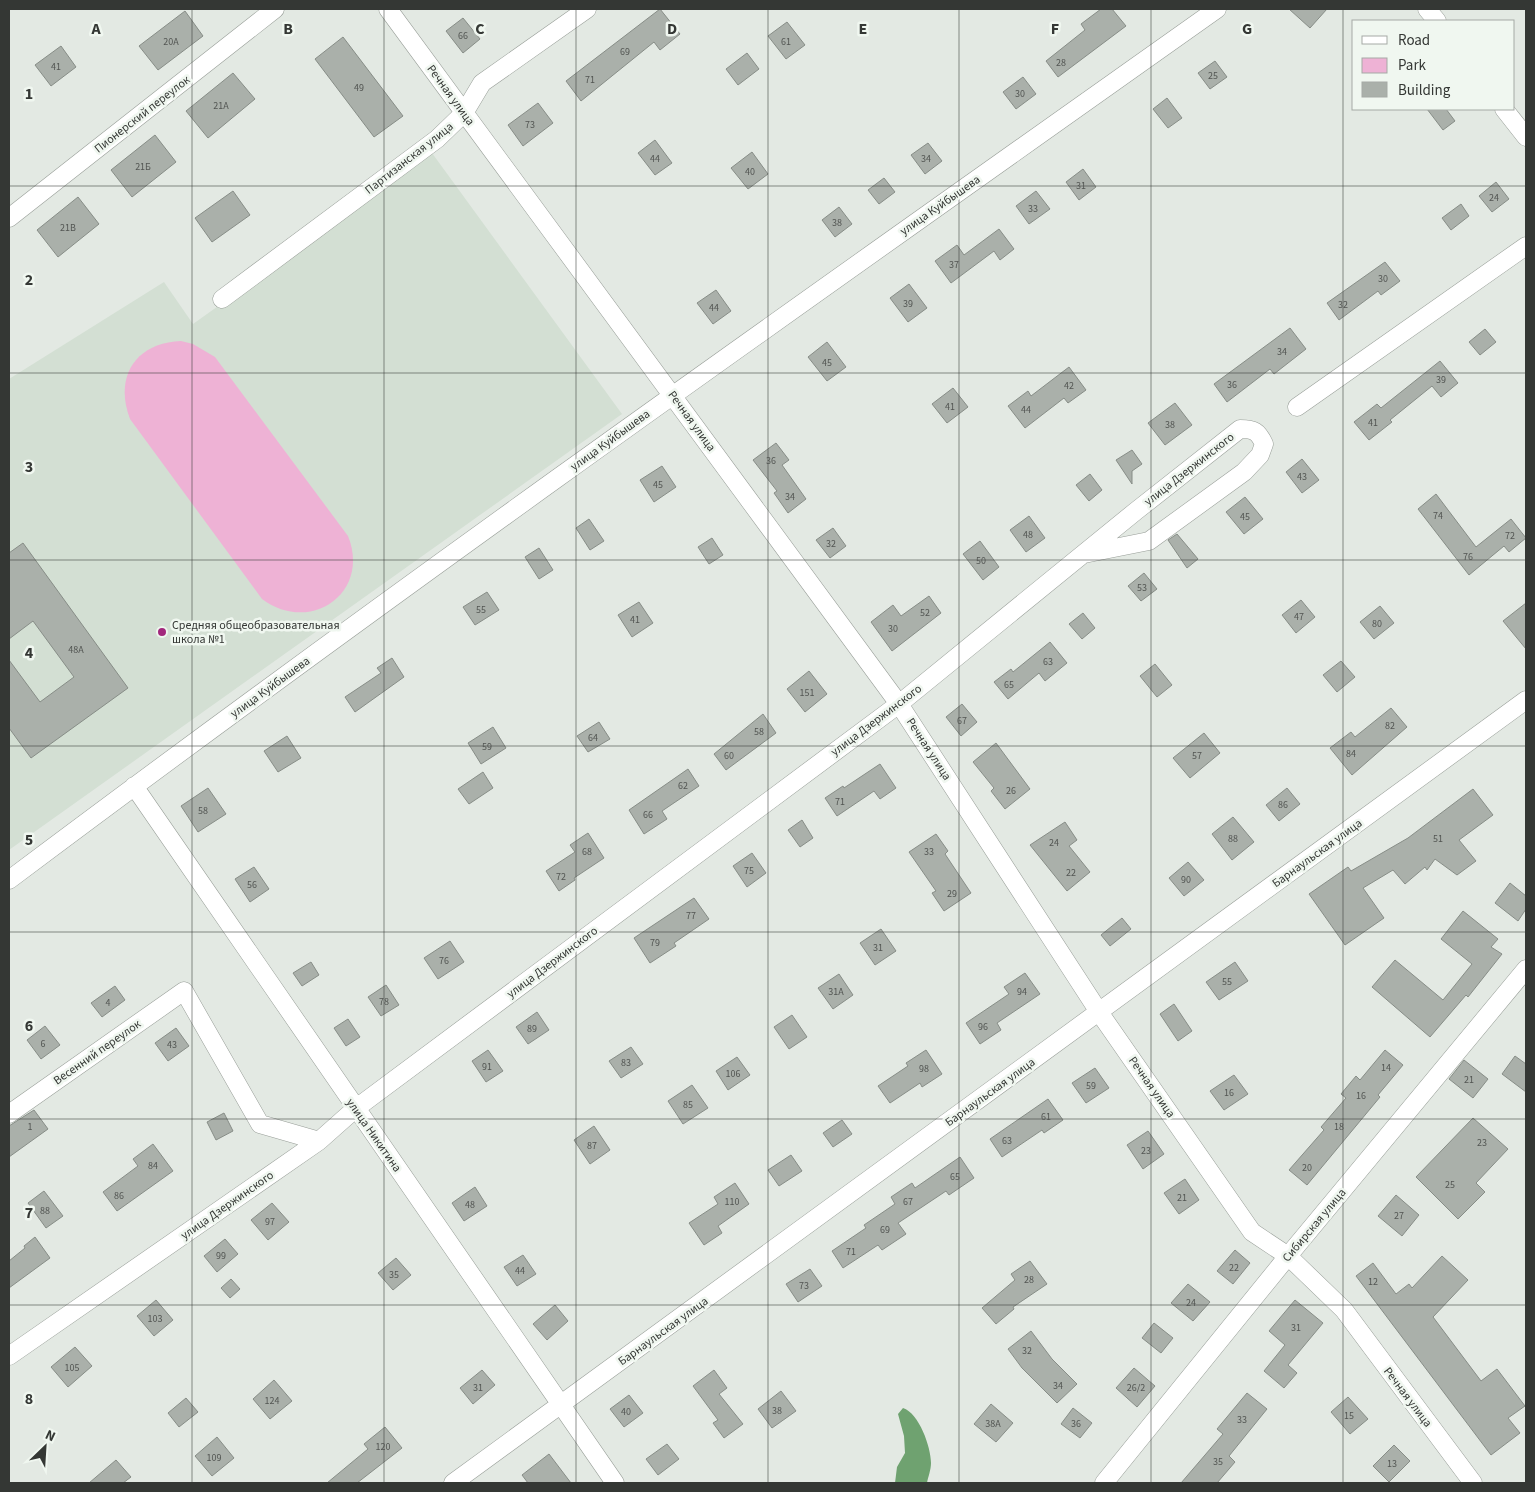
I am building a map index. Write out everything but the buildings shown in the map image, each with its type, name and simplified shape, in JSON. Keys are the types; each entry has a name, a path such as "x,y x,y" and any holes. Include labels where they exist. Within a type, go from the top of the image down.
{"street":[{"name":"Пионерский переулок","path":"9,218 275,9"},
{"name":"Речная улица","path":"388,9 899,704 1099,1012 1252,1232 1288,1256 1344,1310 1473,1483"},
{"name":"Партизанская улица","path":"222,299 437,138 464,113 482,83 587,9"},
{"name":"улица Куйбышева","path":"9,880 134,786 672,395 1217,9"},
{"path":"1427,9 1435,20"},
{"path":"1505,110 1526,137"},
{"path":"1297,407 1526,246"},
{"name":"улица Дзержинского","path":"9,1356 319,1142 355,1108 899,704 1084,554 1240,429 1254,429 1259,434 1264,444 1260,455 1244,472 1149,541 1084,554"},
{"name":"Барнаульская улица","path":"453,1483 1526,700"},
{"name":"улица Никитина","path":"134,786 615,1483"},
{"name":"Сибирская улица","path":"1104,1483 1288,1256 1526,969"},
{"name":"Весенний переулок","path":"9,1114 184,991 260,1124 319,1142"}],"shaded area":[{"name":"Средняя общеобразовательная школа №1","path":"432,153 622,414 9,850 9,379 164,282 193,324"},
{"path":"903,1408 909,1411 919,1423 929,1448 931,1463 927,1483 895,1483 897,1467 905,1453 904,1436 898,1414"}],"green space":[{"path":"181,341 193,344 215,357 348,536 353,557 351,575 344,590 332,602 316,610 299,612 280,609 262,599 130,419 125,389 127,376 132,365 140,355 151,348 165,343"}],"place":[{"name":"Средняя общеобразовательная школа №1","path":"162,632"}]}
